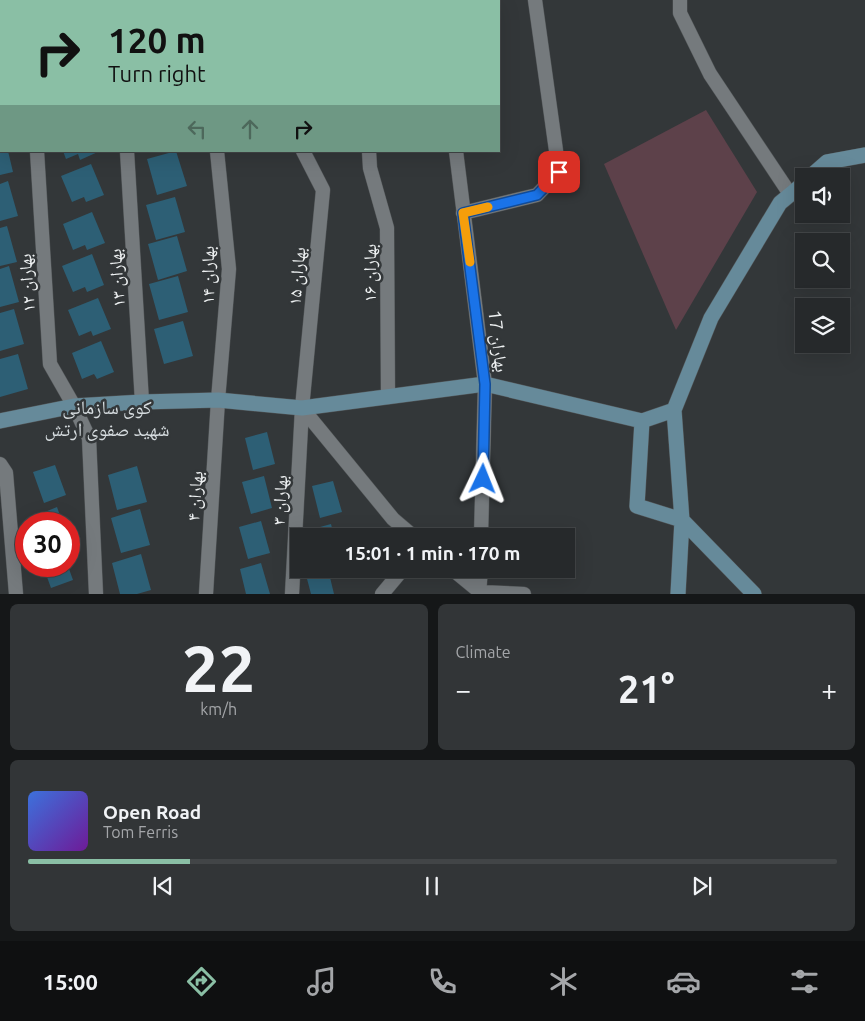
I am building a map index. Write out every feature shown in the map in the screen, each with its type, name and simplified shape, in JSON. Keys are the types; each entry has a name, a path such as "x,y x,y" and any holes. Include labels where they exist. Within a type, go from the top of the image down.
{"street":[{"path":"463,213 537,195 559,172 535,0"},
{"path":"680,0 680,14 710,74 790,194"},
{"name":"بهاران ۱۲","path":"37,152 50,364 74,406 89,438 96,594"},
{"name":"بهاران ۱۳","path":"127,152 142,402"},
{"name":"بهاران ۱۴","path":"217,152 229,269 218,400"},
{"name":"بهاران ۱۵","path":"302,408 323,190 304,152"},
{"name":"بهاران ۱۶","path":"369,152 370,168 387,228 388,397"},
{"name":"بهاران 17","path":"456,152 485,384 482,528"},
{"path":"820,168 827,162 865,155"},
{"path":"678,594 682,520 674,410 712,318 780,204 795,190"},
{"path":"0,421 74,406 142,402 218,400 302,408 485,384 642,421 674,410"},
{"name":"بهاران ۴","path":"206,594 218,400"},
{"path":"302,408 393,519 404,528"},
{"name":"بهاران ۳","path":"292,594 302,408"},
{"path":"642,421 637,506 682,520 754,594"},
{"path":"0,464 6,473 16,594"},
{"path":"382,594 395,578"},
{"path":"462,578 480,593 524,594"},
{"path":"480,593 481,578"}],"shaded area":[{"path":"706,110 757,192 676,330 604,164"}],"building":[{"path":"0,152 8,152 13,172 0,175"},
{"path":"63,152 98,152 80,160 78,154 66,159"},
{"path":"176,152 187,186 157,195 147,159"},
{"path":"91,164 104,195 86,202 84,197 72,202 61,176"},
{"path":"8,181 18,216 0,221 0,184"},
{"path":"175,197 185,232 156,240 146,205"},
{"path":"92,212 105,243 87,250 85,245 73,250 63,224"},
{"path":"7,226 17,262 0,266 0,228"},
{"path":"177,236 187,271 158,280 148,244"},
{"path":"92,254 104,285 87,292 85,287 73,292 62,266"},
{"path":"9,266 19,302 0,307 0,269"},
{"path":"178,276 188,312 159,320 149,284"},
{"path":"98,298 111,329 93,336 91,331 79,336 68,310"},
{"path":"14,309 24,344 0,351 0,313"},
{"path":"183,321 193,356 164,364 154,329"},
{"path":"101,341 114,372 97,379 94,374 82,379 72,353"},
{"path":"18,354 28,389 0,397 0,359"},
{"path":"267,432 275,464 253,470 245,438"},
{"path":"55,465 66,495 44,503 33,472"},
{"path":"137,466 147,502 117,510 108,475"},
{"path":"264,476 272,508 251,514 242,482"},
{"path":"333,481 342,512 320,518 312,486"},
{"path":"57,507 59,512 45,512"},
{"path":"140,509 150,545 121,553 111,518"},
{"path":"261,521 270,553 248,559 239,527"},
{"path":"331,524 332,528 316,528"},
{"path":"141,554 151,590 137,594 120,594 112,563"},
{"path":"261,563 270,594 246,594 240,569"},
{"path":"47,577 72,577 73,580 51,588"},
{"path":"307,578 330,578 334,594 311,594"}],"slow traffic":[{"path":"470,262 463,213 488,207"}],"district":[{"name":"کوی سازمانی شهید صفوی ارتش","path":"107,418"}],"route":[{"path":"483,479 485,384 463,213 537,195 559,172"}]}
